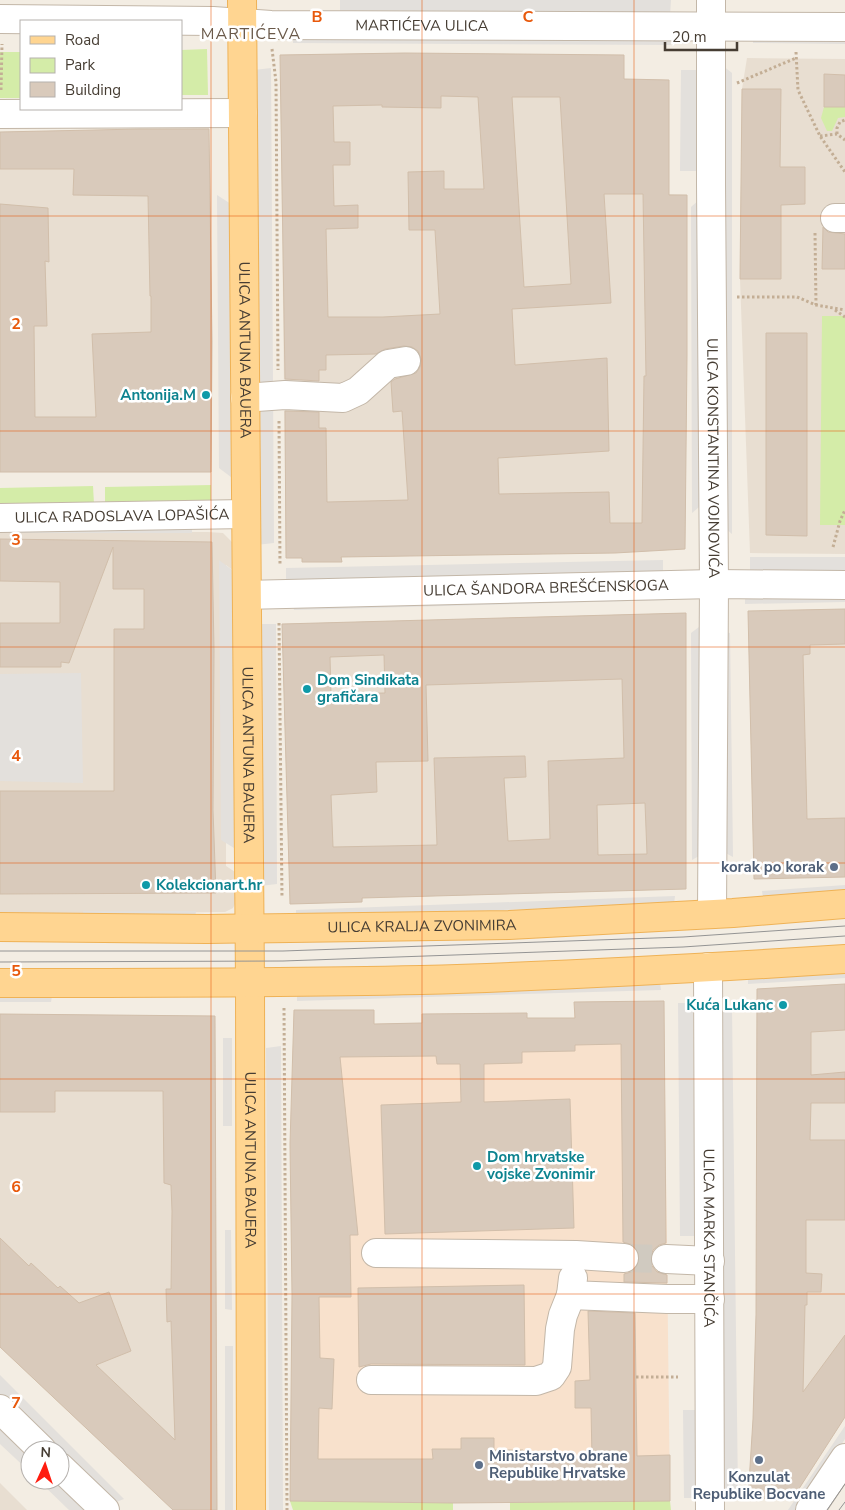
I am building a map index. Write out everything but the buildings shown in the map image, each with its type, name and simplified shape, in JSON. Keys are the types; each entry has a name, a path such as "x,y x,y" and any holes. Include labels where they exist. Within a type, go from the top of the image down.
{"main road":[{"name":"ULICA ANTUNA BAUERA","path":"242,11 250,929 251,1510"},
{"name":"ULICA KRALJA ZVONIMIRA","path":"0,927 250,929 509,925 712,914 845,904"},
{"path":"0,983 250,983 442,979 570,975 845,959"}],"street":[{"name":"ULICA KONSTANTINA VOJNOVIĆA","path":"712,0 711,184 714,584 712,914"},
{"name":"MARTIĆEVA ULICA","path":"134,20 242,11 271,25 845,27"},
{"name":"MARTIĆEVA ULICA","path":"1,31 20,29"},
{"path":"0,104 20,105"},
{"path":"162,110 243,113"},
{"path":"245,398 279,395 342,398 358,391 388,364 406,361"},
{"name":"ULICA RADOSLAVA LOPAŠIĆA","path":"0,518 246,514"},
{"name":"ULICA ŠANDORA BREŠĆENSKOGA","path":"248,596 714,584 845,584"},
{"name":"ULICA MARKA STANČIĆA","path":"708,967 710,1510"},
{"path":"376,1254 624,1258"},
{"path":"371,1380 536,1380 551,1376 557,1367 563,1315 572,1295 576,1256"},
{"path":"666,1259 710,1261"},
{"path":"572,1295 710,1299"},
{"path":"0,1409 32,1440"},
{"path":"810,1510 845,1458"},
{"path":"70,1477 105,1510"}],"path":[{"path":"0,104 1,31"},
{"path":"272,47 276,82 280,566"},
{"path":"796,52 798,90 820,136 845,172"},
{"path":"734,84 796,58"},
{"path":"837,134 840,122 845,120"},
{"path":"820,136 837,134 845,140"},
{"path":"816,305 815,218 840,218"},
{"path":"734,297 797,297 816,305 845,310"},
{"path":"834,309 845,317"},
{"path":"833,547 845,510"},
{"path":"279,622 282,898"},
{"path":"283,1000 287,1510"},
{"path":"636,1376 678,1377"}],"shaded area":[{"path":"340,0 671,0 670,16 340,13"},
{"path":"293,35 670,37 671,45 293,43"},
{"path":"753,35 845,36 845,44 753,43"},
{"path":"405,53 624,55 624,79 669,80 669,194 687,195 685,549 615,553 342,557 341,562 302,562 302,558 286,558 280,55"},
{"path":"747,58 845,59 845,554 750,553 740,279 742,89"},
{"path":"718,62 732,73 732,534 718,522"},
{"path":"271,68 274,543 256,545 254,70"},
{"path":"681,70 699,70 699,171 680,171"},
{"path":"209,128 212,341 211,472 0,472 0,132"},
{"path":"706,194 706,501 692,513 691,207"},
{"path":"217,195 234,206 235,480 219,468"},
{"path":"4,524 192,524 192,533 4,533"},
{"path":"0,532 208,532 223,533 233,543 234,571 226,565 226,866 238,874 237,900 233,908 225,912 0,914"},
{"path":"750,557 845,557 845,575 750,575"},
{"path":"219,560 236,573 239,851 221,840"},
{"path":"663,560 663,576 286,583 286,568"},
{"path":"668,592 669,600 294,610 293,605"},
{"path":"845,595 845,602 745,604 745,597"},
{"path":"845,609 845,877 754,879 748,611"},
{"path":"686,613 686,889 363,898 362,902 290,904 282,624"},
{"path":"707,621 706,852 692,860 691,633"},
{"path":"260,624 276,624 277,884 260,886"},
{"path":"719,631 730,633 733,857 720,850"},
{"path":"81,673 83,783 0,781 0,674"},
{"path":"845,885 845,893 763,898 762,891"},
{"path":"675,896 674,904 296,917 296,910"},
{"path":"83,911 196,911 195,918 83,917"},
{"path":"845,969 845,978 748,984 748,975"},
{"path":"660,983 661,990 297,1001 297,994"},
{"path":"845,984 845,1417 793,1498 748,1499 753,1419 756,1315 757,989"},
{"path":"0,996 52,996 51,1002 0,1002"},
{"path":"664,1001 670,1501 453,1503 290,1501 292,1295 290,1144 294,1010 374,1010 374,1024 422,1023 422,1014 527,1013 527,1018 574,1018 574,1002"},
{"path":"678,1003 693,1003 695,1236 680,1236"},
{"path":"716,1009 732,1009 738,1496 721,1495"},
{"path":"0,1014 215,1016 217,1510 173,1510 0,1347"},
{"path":"223,1038 232,1038 232,1126 223,1126"},
{"path":"281,1046 283,1510 269,1510 266,1048"},
{"path":"225,1230 231,1230 232,1310 225,1309"},
{"path":"225,1346 233,1346 233,1510 225,1510"},
{"path":"0,1375 65,1440 42,1440 0,1399"},
{"path":"683,1410 698,1410 698,1498 684,1498"},
{"path":"0,1420 20,1440 20,1463 0,1444"},
{"path":"845,1426 845,1439 797,1510 788,1510"},
{"path":"70,1445 124,1499 108,1505 70,1468"},
{"path":"0,1483 27,1510 0,1510"},
{"path":"70,1489 92,1510 69,1510 48,1490"}],"green space":[{"path":"207,49 208,95 182,95 182,50"},
{"path":"0,52 20,52 20,98 0,98"},
{"path":"824,107 845,107 845,117 838,118 832,131 827,131 821,118"},
{"path":"822,316 845,316 845,525 820,525"},
{"path":"211,485 211,503 105,505 105,487"},
{"path":"93,486 94,504 0,504 0,488"},
{"path":"290,1501 453,1503 453,1510 293,1510"},
{"path":"670,1501 671,1510 510,1510 510,1502"}],"tunnel":[{"path":"624,1258 666,1259"}],"tram line":[{"path":"0,951 283,951 683,937 845,926"},
{"path":"0,962 283,961 683,947 845,936"},
{"path":"827,1510 845,1484"},
{"path":"839,1510 845,1502"}],"place":[{"name":"Antonija.M","path":"206,395"},
{"name":"Dom Sindikata grafičara","path":"307,689"},
{"name":"korak po korak","path":"834,867"},
{"name":"Kolekcionart.hr","path":"146,885"},
{"name":"Kuća Lukanc","path":"783,1005"},
{"name":"Dom hrvatske vojske Zvonimir","path":"477,1166"},
{"name":"Konzulat Republike Bocvane","path":"759,1460"},
{"name":"Ministarstvo obrane Republike Hrvatske","path":"479,1465"}],"district":[{"name":"MARTIĆEVA","path":"251,34"}]}
